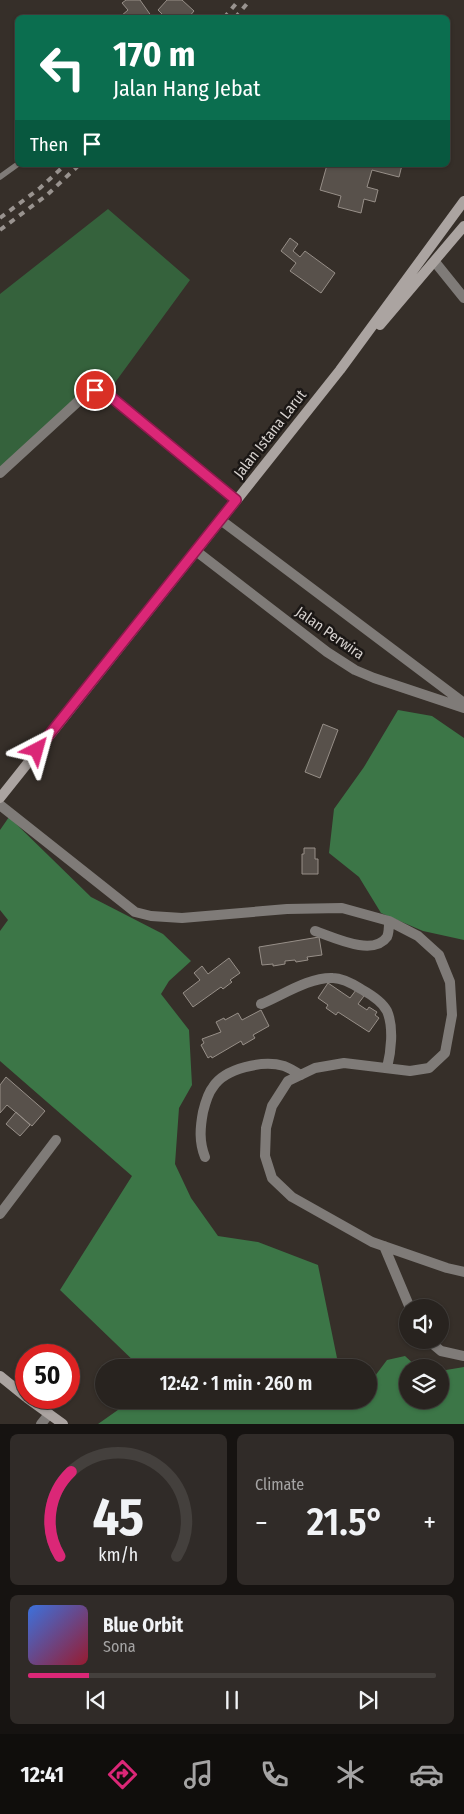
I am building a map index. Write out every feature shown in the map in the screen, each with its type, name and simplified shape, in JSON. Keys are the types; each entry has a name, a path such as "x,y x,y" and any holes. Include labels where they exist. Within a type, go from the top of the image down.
{"main road":[{"name":"Jalan Istana Larut","path":"0,798 196,551 222,521 236,500 340,370 464,201"},
{"name":"Jalan Istana Larut","path":"340,370 435,262 464,226"},
{"path":"0,1376 15,1388"},
{"path":"42,1409 63,1424"}],"street":[{"path":"435,262 464,298"},
{"path":"0,473 84,396 95,390 105,392 236,500"},
{"name":"Jalan Perwira","path":"222,521 464,703"},
{"name":"Jalan Perwira","path":"196,551 327,652 355,670 464,708"},
{"path":"0,805 135,912 151,916 182,918 287,909 342,908 389,921 418,936 439,955 450,982 452,1015 445,1053 429,1068 410,1071 344,1063 315,1068 288,1081 272,1106 266,1128 264,1156 272,1178 292,1197 372,1242 464,1272"},
{"path":"315,931 350,943 370,945 381,942 388,935 389,921"},
{"path":"261,1004 312,981 333,978 353,984 373,996 386,1011 391,1033 391,1054 387,1068"},
{"path":"205,1157 202,1149 200,1128 204,1106 213,1086 230,1072 246,1066 268,1064 283,1066 301,1075"},
{"path":"0,1214 56,1140"},
{"path":"384,1246 406,1299"},
{"path":"439,1349 464,1356"},
{"path":"41,1424 48,1414"}],"lane":[{"path":"0,177 15,166"}],"green space":[{"path":"108,209 190,280 111,388 103,383 86,388 0,469 0,294"},
{"path":"398,710 432,716 464,738 464,940 423,931 381,913 359,877 329,853 334,809 364,767"},
{"path":"9,817 91,897 163,934 191,961 169,981 161,994 189,1030 192,1085 179,1108 175,1164 191,1198 218,1236 258,1242 318,1265 338,1359 132,1359 60,1290 132,1176 0,1061 0,931 8,920 0,910 0,830"},
{"path":"405,1356 408,1359 399,1359 399,1409 449,1409 449,1370 464,1367 464,1424 98,1424 119,1409 377,1409 377,1373 387,1360"}],"building":[{"path":"126,0 140,0 151,15 122,15 128,10 122,3"},
{"path":"167,0 182,0 194,11 191,15 163,15 158,10"},
{"path":"326,167 402,167 399,177 372,170 367,187 378,190 375,202 364,199 361,213 338,207 341,196 320,190"},
{"path":"290,238 298,244 293,251 300,257 305,251 335,273 321,293 290,271 296,263 281,251"},
{"path":"323,724 338,730 320,778 305,772"},
{"path":"304,848 315,848 315,859 318,859 318,874 302,874 302,854 304,854"},
{"path":"319,937 322,955 307,957 308,960 296,962 295,960 285,961 285,964 273,966 273,964 262,965 259,947"},
{"path":"229,958 240,973 230,980 232,982 223,989 221,987 193,1007 183,993 200,980 194,973 202,966 208,974"},
{"path":"328,983 350,998 356,990 364,996 358,1004 367,1010 369,1007 377,1012 375,1015 379,1018 369,1032 338,1012 336,1015 326,1008 328,1005 318,998"},
{"path":"261,1010 269,1026 253,1035 255,1038 243,1045 241,1041 212,1058 211,1056 208,1058 201,1045 204,1043 202,1039 221,1032 216,1022 224,1018 225,1020 238,1013 242,1020"},
{"path":"6,1077 45,1111 32,1126 7,1105 0,1113 0,1085"},
{"path":"16,1112 30,1125 20,1136 6,1124"}],"railway":[{"path":"226,15 239,0"},
{"path":"238,15 250,0"},
{"path":"0,218 40,188 63,167"},
{"path":"0,230 47,195 77,167"}],"route":[{"path":"37,750 222,521 236,500 105,392 95,390"}]}
